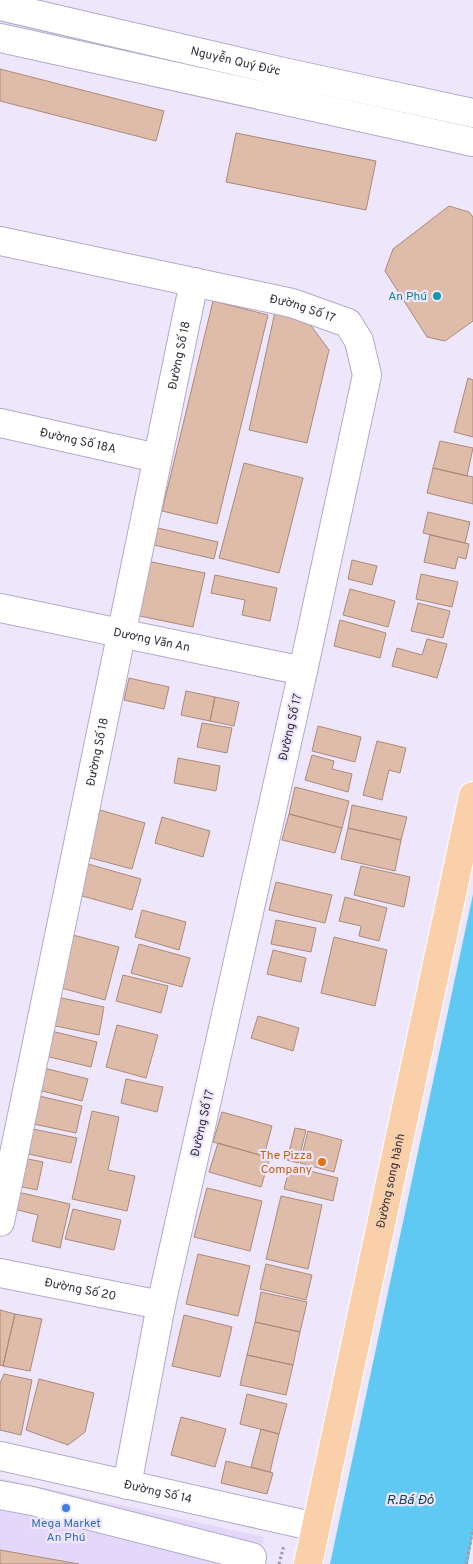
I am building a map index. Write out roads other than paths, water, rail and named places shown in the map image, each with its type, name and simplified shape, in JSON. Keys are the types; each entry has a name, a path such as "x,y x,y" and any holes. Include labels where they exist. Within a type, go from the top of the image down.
{"main road":[{"name":"Đường song hành","path":"308,1564 473,796"}],"street":[{"name":"Nguyễn Quý Đức","path":"0,6 473,113"},
{"path":"0,38 473,142"},
{"path":"274,98 279,70"},
{"path":"438,134 445,107"},
{"name":"Đường Số 17","path":"0,241 292,303 348,323 359,341 367,375 161,1305 127,1484"},
{"name":"Đường Số 18","path":"0,1222 194,282"},
{"name":"Đường Số 18A","path":"0,423 157,458"},
{"name":"Dương Văn An","path":"0,608 303,670"},
{"name":"Đường Số 20","path":"0,1273 161,1305"},
{"name":"Đường Số 14","path":"0,1456 316,1527"},
{"path":"0,1495 32,1501 252,1557 250,1564"}],"water":[{"name":"R.Bá Đỏ","path":"473,894 473,1534 468,1564 330,1564"}],"place":[{"name":"An Phú","path":"437,296"},
{"name":"The Pizza Company","path":"322,1162"},
{"name":"Mega Market An Phú","path":"66,1508"}]}
